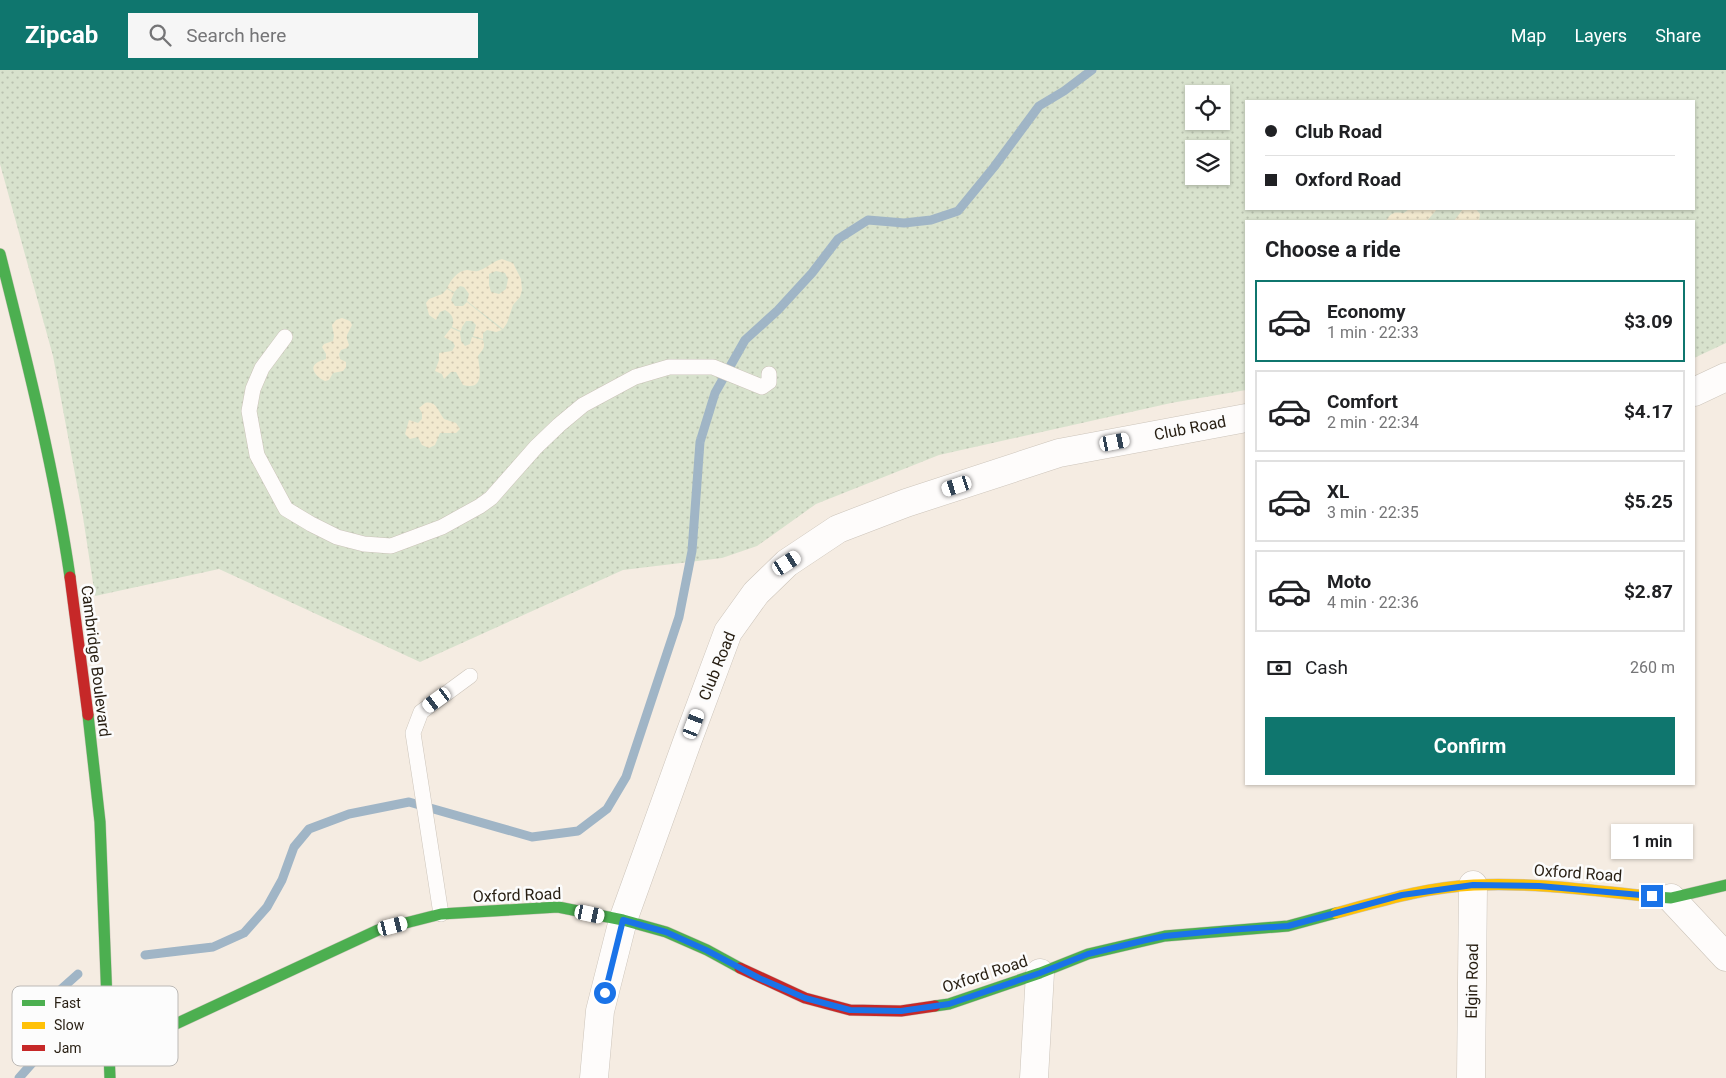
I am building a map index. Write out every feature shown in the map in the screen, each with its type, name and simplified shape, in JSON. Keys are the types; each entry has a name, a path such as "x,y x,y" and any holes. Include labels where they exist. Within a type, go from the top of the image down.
{"street":[{"name":"Cambridge Boulevard","path":"0,254 32,380 60,516 81,657 100,822 107,986"},
{"path":"1695,392 1726,377"},
{"name":"Club Road","path":"594,1078 600,1011 623,920 728,632 756,593 787,563 838,529 906,503 1059,452 1245,418"},
{"name":"Oxford Road","path":"178,1023 378,930 441,914 558,907 623,920 666,932 706,950 759,978 805,998 850,1010 901,1011 949,1004 1040,973 1088,954 1165,936 1288,926 1402,895 1473,885 1539,886 1671,898 1726,885"},
{"name":"Elgin Road","path":"1471,1078 1473,885"},
{"path":"1671,898 1726,957"},
{"path":"1034,1078 1040,973"}],"lane":[{"path":"285,337 262,368 253,388 248,411 257,455 286,509 337,537 364,544 392,546 442,526 480,506 491,498 536,447 583,405 635,377 669,367 713,367 762,387 768,382 769,374"},
{"path":"441,914 413,733 421,712 470,676"}],"green space":[{"path":"0,70 1726,70 1726,343 1695,358 1695,220 1245,220 1245,390 1171,403 939,455 816,504 757,546 722,558 623,570 420,662 219,569 95,596 83,517 53,356 0,164"}],"sand":[{"path":"1408,210 1436,210 1428,220 1387,220 1392,214 1404,213"},
{"path":"1462,210 1477,210 1480,214 1479,220 1455,220"},
{"path":"502,259 513,263 521,279 522,290 520,297 513,305 503,329 467,301 469,294 464,287 460,286 454,292 447,288 452,279 460,272 467,270 478,271","holes":["496,271 505,273 508,279 506,289 499,294 491,292 489,274"]},
{"path":"447,289 454,293 451,300 455,306 463,306 467,302 502,330 496,332 487,330 483,333 483,339 473,336 476,325 472,321 466,321 461,331 452,327 452,317 445,310 440,312 436,320 429,315 426,303 429,299 442,294"},
{"path":"342,318 350,321 352,325 347,335 349,345 341,350 339,354 340,359 346,362 346,367 343,371 333,373 329,380 325,381 319,378 313,367 318,362 326,359 326,354 322,347 324,344 333,341 332,325 336,320"},
{"path":"451,328 460,332 461,341 465,346 470,344 472,337 483,340 484,347 478,356 480,377 475,385 463,385 456,372 451,372 444,379 442,374 435,371 439,360 439,353 452,351 455,346 453,342 444,337"},
{"path":"425,403 432,403 444,419 456,423 460,429 456,433 440,433 435,445 429,448 422,445 418,437 410,439 405,434 409,420 418,423 422,419 422,413 419,408"}],"waterway":[{"path":"145,955 213,947 244,933 267,907 282,880 294,847 309,829 349,814 409,802 532,837 578,831 607,809 626,777 679,617 692,551 700,442 715,393 745,340 778,310 812,273 838,239 868,220 904,223 931,220 958,211 994,167 1039,106 1064,91 1092,70"},
{"path":"65,986 78,974"},
{"path":"19,1078 30,1066"}],"traffic: fast":[{"path":"0,254 48,455 70,577"},
{"path":"88,715 100,822 106,986"},
{"path":"1656,897 1671,898 1726,885"},
{"path":"178,1023 378,930 441,914 558,907 623,920 666,932 707,950 740,968"},
{"path":"935,1006 949,1004 1040,973 1088,954 1165,936 1288,926 1336,913"},
{"path":"110,1066 110,1078"}],"traffic: slow":[{"path":"1336,913 1387,899 1456,886 1474,885 1542,886 1656,897"}],"traffic: jam":[{"path":"70,577 88,715"},
{"path":"740,968 805,998 850,1010 901,1011 935,1006"}],"route":[{"path":"605,993 623,920 666,932 706,950 759,978 805,998 850,1010 901,1011 949,1004 1040,973 1088,954 1146,940 1165,936 1288,926 1402,895 1473,885 1539,886 1652,896"}]}
